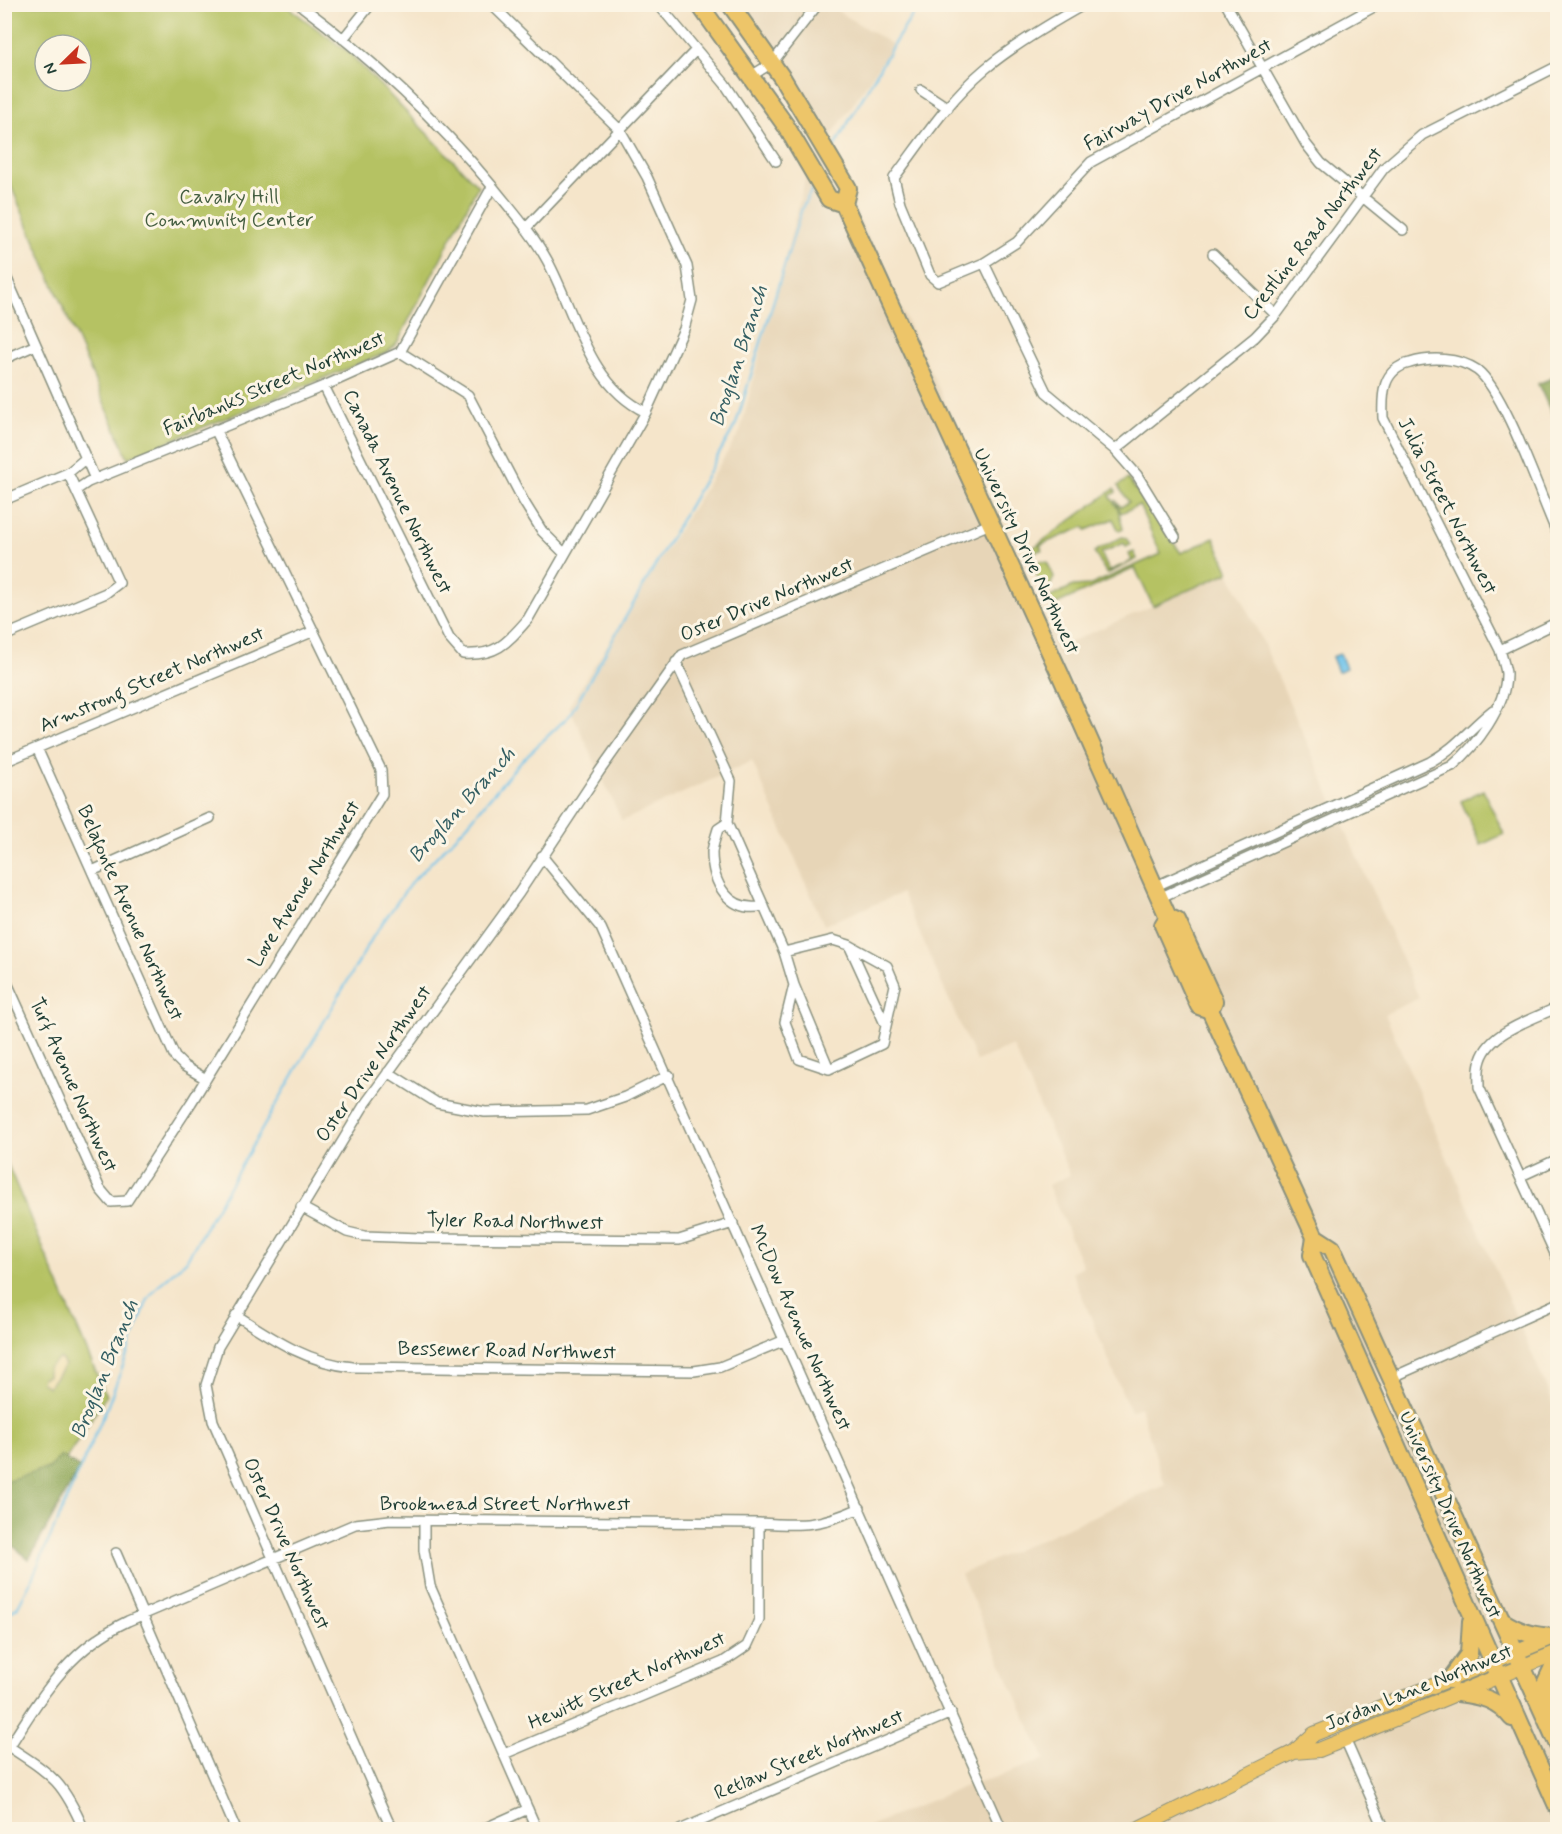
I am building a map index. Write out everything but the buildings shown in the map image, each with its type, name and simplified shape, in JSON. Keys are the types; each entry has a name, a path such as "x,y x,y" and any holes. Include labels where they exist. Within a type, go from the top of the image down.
{"highway":[{"name":"University Drive Northwest","path":"699,4 802,151 829,199 844,204"},
{"name":"University Drive Northwest","path":"730,4 819,137 848,188 844,204 1157,892 1168,917 1163,925 1199,1006 1210,1010 1315,1237 1332,1248 1557,1745"},
{"name":"University Drive Northwest","path":"1315,1237 1312,1255 1557,1808"},
{"path":"1472,1617 1469,1653 1454,1687 1483,1696 1503,1706 1523,1733"},
{"path":"1500,1620 1518,1632 1557,1645 1545,1684 1548,1724"}],"main road":[{"name":"Jordan Lane Northwest","path":"1294,1752 1319,1750 1454,1687 1557,1645"},
{"name":"Jordan Lane Northwest","path":"1135,1830 1294,1752 1314,1734 1454,1687"}],"street":[{"path":"298,4 393,80 471,158 492,187 527,227 548,261 588,348 609,383 631,405 646,412"},
{"path":"343,39 370,4"},
{"path":"400,351 468,395 524,502 542,531 564,553 646,412 684,329 692,300 687,266 647,177 620,130 491,4"},
{"path":"658,4 725,84 776,161"},
{"path":"751,76 771,63 818,4"},
{"path":"921,90 948,108 984,70 1026,40 1085,4"},
{"path":"1226,4 1306,144 1321,163 1403,230"},
{"name":"Fairway Drive Northwest","path":"948,108 894,178 898,194 930,275 938,282 984,263 1017,242 1091,162 1379,4"},
{"path":"527,227 696,50"},
{"name":"Crestline Road Northwest","path":"1115,450 1255,337 1276,315 1361,196 1384,168 1422,135 1557,66"},
{"name":"Fairbanks Street Northwest","path":"76,490 95,479 324,386 400,351 492,187"},
{"path":"1213,254 1276,315"},
{"path":"984,263 1046,392 1115,450 1137,476 1175,537"},
{"path":"4,272 95,479"},
{"path":"4,359 36,345"},
{"name":"Julia Street Northwest","path":"1157,892 1452,766 1469,752 1495,709 1503,691 1506,673 1500,650 1383,418 1382,395 1388,375 1406,363 1428,359 1455,361 1476,370 1494,391 1509,419 1557,535"},
{"name":"Canada Avenue Northwest","path":"324,386 449,638 464,654 482,655 506,645 528,620 564,553"},
{"name":"Love Avenue Northwest","path":"115,1202 127,1201 135,1191 382,794 381,770 215,429"},
{"path":"4,500 68,473 86,458"},
{"path":"4,636 106,593 119,583 68,473"},
{"name":"Oster Drive Northwest","path":"395,1830 388,1821 213,1421 206,1384 218,1347 301,1207 388,1072 519,893 542,856 682,655 990,525"},
{"path":"1500,650 1557,622"},
{"name":"Armstrong Street Northwest","path":"4,762 314,631"},
{"path":"676,663 731,781 728,823 784,952 794,985 829,1069"},
{"path":"1157,892 1430,762 1453,749 1473,726 1495,709"},
{"name":"Belafonte Avenue Northwest","path":"37,748 175,1057 206,1079"},
{"path":"92,871 210,818"},
{"path":"728,823 718,829 712,851 717,879 729,900 749,909 764,906"},
{"name":"McDow Avenue Northwest","path":"542,856 601,928 669,1075 1002,1830"},
{"path":"784,952 833,940 849,945 887,966 895,985 882,1044 829,1069 799,1059 785,1022 794,985"},
{"path":"849,945 886,1026"},
{"name":"Turf Avenue Northwest","path":"4,976 100,1188 105,1198 115,1202"},
{"path":"1557,1007 1506,1031 1485,1048 1479,1064 1479,1087 1557,1260"},
{"path":"388,1072 437,1102 485,1112 587,1110 625,1097 669,1075"},
{"path":"1521,1176 1557,1159"},
{"name":"Tyler Road Northwest","path":"301,1207 347,1232 364,1236 410,1238 679,1240 733,1223"},
{"path":"1390,1378 1557,1303"},
{"name":"Bessemer Road Northwest","path":"237,1314 308,1357 329,1365 353,1367 694,1371 720,1367 785,1340"},
{"name":"Brookmead Street Northwest","path":"7,1745 71,1659 99,1636 142,1615 355,1524 390,1520 759,1523 802,1526 831,1520 860,1508"},
{"path":"424,1522 424,1550 430,1586 537,1830"},
{"name":"Hewitt Street Northwest","path":"504,1754 713,1666 747,1646 759,1620 759,1523"},
{"path":"116,1553 236,1830"},
{"name":"Retlaw Street Northwest","path":"680,1830 951,1713"},
{"path":"1345,1739 1385,1830"},
{"path":"7,1745 51,1773 70,1799 84,1830"},
{"path":"481,1830 528,1809"}],"shaded area":[{"path":"728,5 828,5 893,45 825,145 1059,647 1229,572 1262,640 1419,998 1385,1014 1557,1412 1557,1829 863,1829 973,1783 995,1778 1045,1759 961,1574 1165,1485 1140,1407 1130,1411 1072,1272 1083,1266 1048,1185 1070,1175 1013,1046 976,1061 902,893 824,925 752,761 622,821 569,706 740,432 806,176 825,144"}],"green space":[{"name":"Cavalry Hill Community Center","path":"4,5 285,5 348,52 478,186 397,343 388,352 128,458 5,172"},
{"path":"1557,376 1557,425 1538,384"},
{"path":"1128,479 1181,553 1214,538 1229,572 1153,606 1135,568 1052,606 1048,598 1073,586 1091,585 1161,554 1139,505 1121,513 1115,500 1121,507 1129,502 1118,486"},
{"path":"1114,489 1116,492 1110,496 1118,509 1123,529 1119,531 1113,519 1086,530 1084,527 1040,545 1042,550 1026,553"},
{"path":"1122,537 1126,538 1130,545 1126,547 1124,543 1101,553 1109,571 1132,561 1129,554 1134,552 1137,559 1107,574 1094,552"},
{"path":"1039,561 1047,562 1054,577 1050,586 1042,587 1033,566"},
{"path":"1483,790 1504,834 1481,845 1461,801"},
{"path":"4,1156 106,1396 57,1473 4,1494"},
{"path":"61,1456 80,1468 29,1559 5,1539 5,1481 49,1468"}],"sand":[{"path":"60,1358 65,1365 48,1387 41,1382 42,1378 48,1376 48,1368"}],"water":[{"path":"1340,654 1346,668 1338,672 1332,657"}],"waterway":[{"name":"Broglan Branch","path":"833,149 893,45 920,4"},
{"name":"Broglan Branch","path":"4,1615 17,1608 31,1581 108,1405 148,1299 160,1284 186,1261 374,935 410,884 467,825 519,763 569,716 736,424 802,208 814,186"}]}
